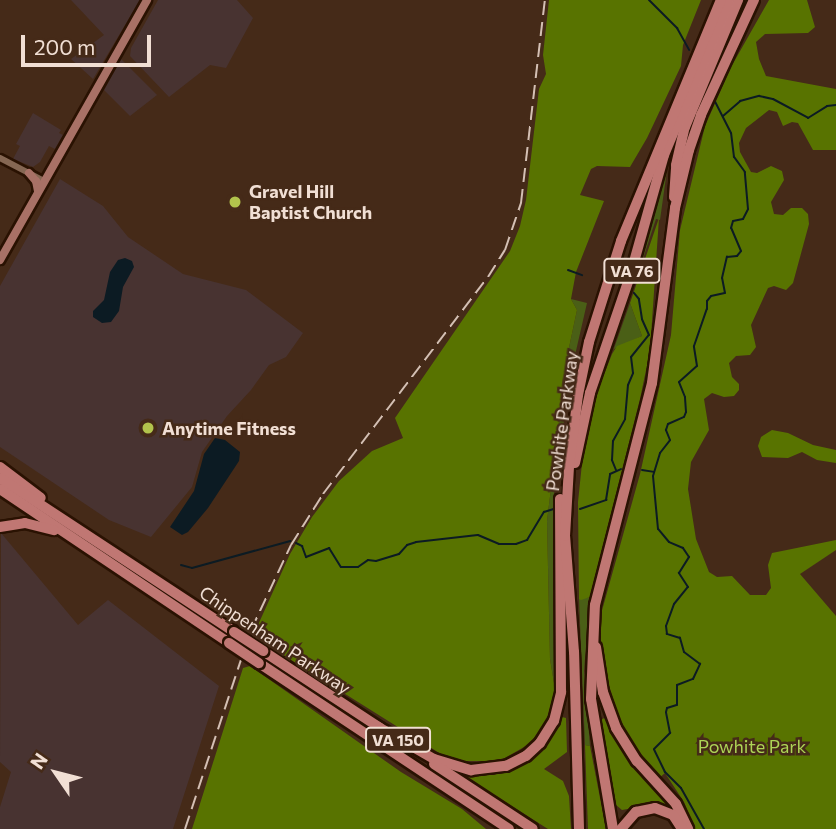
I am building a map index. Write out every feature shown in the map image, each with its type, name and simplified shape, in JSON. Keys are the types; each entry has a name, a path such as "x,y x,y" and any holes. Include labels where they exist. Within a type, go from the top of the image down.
{"highway":[{"name":"Powhite Parkway","path":"580,829 569,551 565,523 578,395 589,342 644,182 721,0"},
{"name":"VA 76","path":"569,551 576,462 588,401 626,289 667,148 729,0"},
{"name":"VA 76","path":"675,208 674,181 685,127 738,0"},
{"name":"VA 76","path":"613,829 595,737 590,683 595,605 639,446 652,383 675,208 698,122 754,0"},
{"path":"375,725 443,763 479,771 499,768 521,759 536,748 551,727 562,687 559,542 561,484 574,380 589,342"},
{"path":"0,467 44,501 52,512"},
{"name":"Chippenham Parkway","path":"0,478 533,829"},
{"name":"Chippenham Parkway","path":"0,489 509,829"},
{"path":"0,527 30,524 64,533"},
{"path":"613,534 596,639 604,699 627,747 676,804 688,829"},
{"path":"368,736 496,829"},
{"path":"621,829 636,812 654,808 673,816 682,829"}],"main road":[{"path":"0,260 147,0"},
{"path":"29,173 36,181 38,193"}],"street":[{"path":"0,158 44,181"}],"shaded area":[{"path":"71,0 140,0 93,79 71,59 104,35"},
{"path":"158,0 237,0 253,18 226,68 210,65 169,97 130,56 131,48"},
{"path":"121,59 157,95 130,116 104,90"},
{"path":"33,113 61,130 59,133 63,135 55,149 49,146 40,162 33,167 13,159 20,146 16,144"},
{"path":"60,179 103,206 128,237 183,274 246,290 303,333 286,357 269,365 227,416 202,452 192,487 151,537 109,520 0,447 0,286"},
{"path":"1,533 78,625 108,600 219,686 173,829 0,829 0,807 11,772 0,762"}],"green space":[{"path":"549,0 701,0 683,45 681,66 647,138 630,167 597,166 591,169 580,195 604,201 576,272 571,299 577,310 567,357 547,521 550,659 555,689 550,715 531,743 505,758 492,761 452,761 253,636 290,554 312,517 339,481 372,451 403,438 395,418 510,251 526,200 539,89 546,74 543,55"},
{"name":"Powhite Park","path":"769,0 807,0 815,27 808,33 765,34 756,42 759,59 766,76 836,89 836,150 813,150 798,123 792,122 783,126 777,112 769,110 746,128 739,143 740,152 751,172 757,173 771,166 782,171 784,180 771,202 774,214 783,215 791,208 802,208 808,214 809,224 793,283 786,290 774,286 768,288 751,325 756,347 750,355 736,356 729,363 739,390 734,396 724,397 712,393 704,399 709,430 691,462 688,489 696,539 709,572 717,577 732,576 750,595 766,595 771,588 768,565 772,553 836,540 836,550 800,574 836,616 836,829 695,829 684,802 665,773 658,779 621,725 600,656 601,614 640,474 671,335 680,230 705,126 731,67"},
{"path":"668,163 660,220 656,219 631,295"},
{"path":"659,218 650,351 590,597 581,600 578,502 584,444 599,387 612,354 617,346 642,336 630,303"},
{"path":"571,299 587,303 570,377 554,494 555,689 550,659 547,521 567,357 577,310"},
{"path":"630,303 642,336 614,349 612,354"},
{"path":"772,430 836,450 836,463 817,460 802,452 788,458 762,457 758,446 761,437"},
{"path":"590,597 584,671 590,746 585,745 579,599"},
{"path":"250,666 401,772 462,809 486,829 192,829 243,668"},
{"path":"562,717 566,718 567,752 544,769 563,781 569,796 571,829 548,829 467,778 466,774 494,775 519,765 534,754"},
{"path":"604,718 629,762 668,806 655,804 622,810 616,805 603,753 601,720"},
{"path":"585,745 590,746 606,829 588,829"}],"water":[{"path":"125,258 132,261 134,267 123,287 119,311 111,322 102,323 93,317 93,311 104,300 110,272 118,260"},
{"path":"215,438 225,440 240,452 239,461 208,508 188,532 182,535 170,527 194,491 204,454"}],"waterway":[{"path":"649,0 677,28 689,50"},
{"path":"723,116 740,101 759,96 773,99 808,118 827,106 836,105"},
{"path":"704,829 681,788 665,772 654,749 670,733 666,712 667,708 677,705 677,685 693,679 700,664 684,652 680,638 667,634 666,626 674,604 688,587 679,573 689,557 683,548 669,542 658,529 653,476 660,453 670,440 666,430 668,424 684,417 686,412 685,397 679,382 697,366 694,346 707,309 707,301 711,296 725,293 722,278 727,257 737,256 741,251 731,228 733,221 743,219 748,209 745,172 734,157 731,133 715,102"},
{"path":"568,270 582,275"},
{"path":"616,470 612,460 613,441 625,419 628,385 633,373 631,357 649,335 642,319 639,299 634,293"},
{"path":"580,509 606,500 610,474 621,469"},
{"path":"642,470 654,472"},
{"path":"296,543 302,546 306,557 329,548 341,567 358,567 368,560 376,561 399,554 407,545 416,542 478,535 499,544 516,544 527,540 544,512 554,509"},
{"path":"181,565 192,568 290,541"}],"railway":[{"path":"185,829 251,630 291,545 323,494 488,277 505,250 521,203 545,0"}],"place":[{"name":"Gravel Hill Baptist Church","path":"235,202"},
{"name":"Anytime Fitness","path":"148,428"}]}
